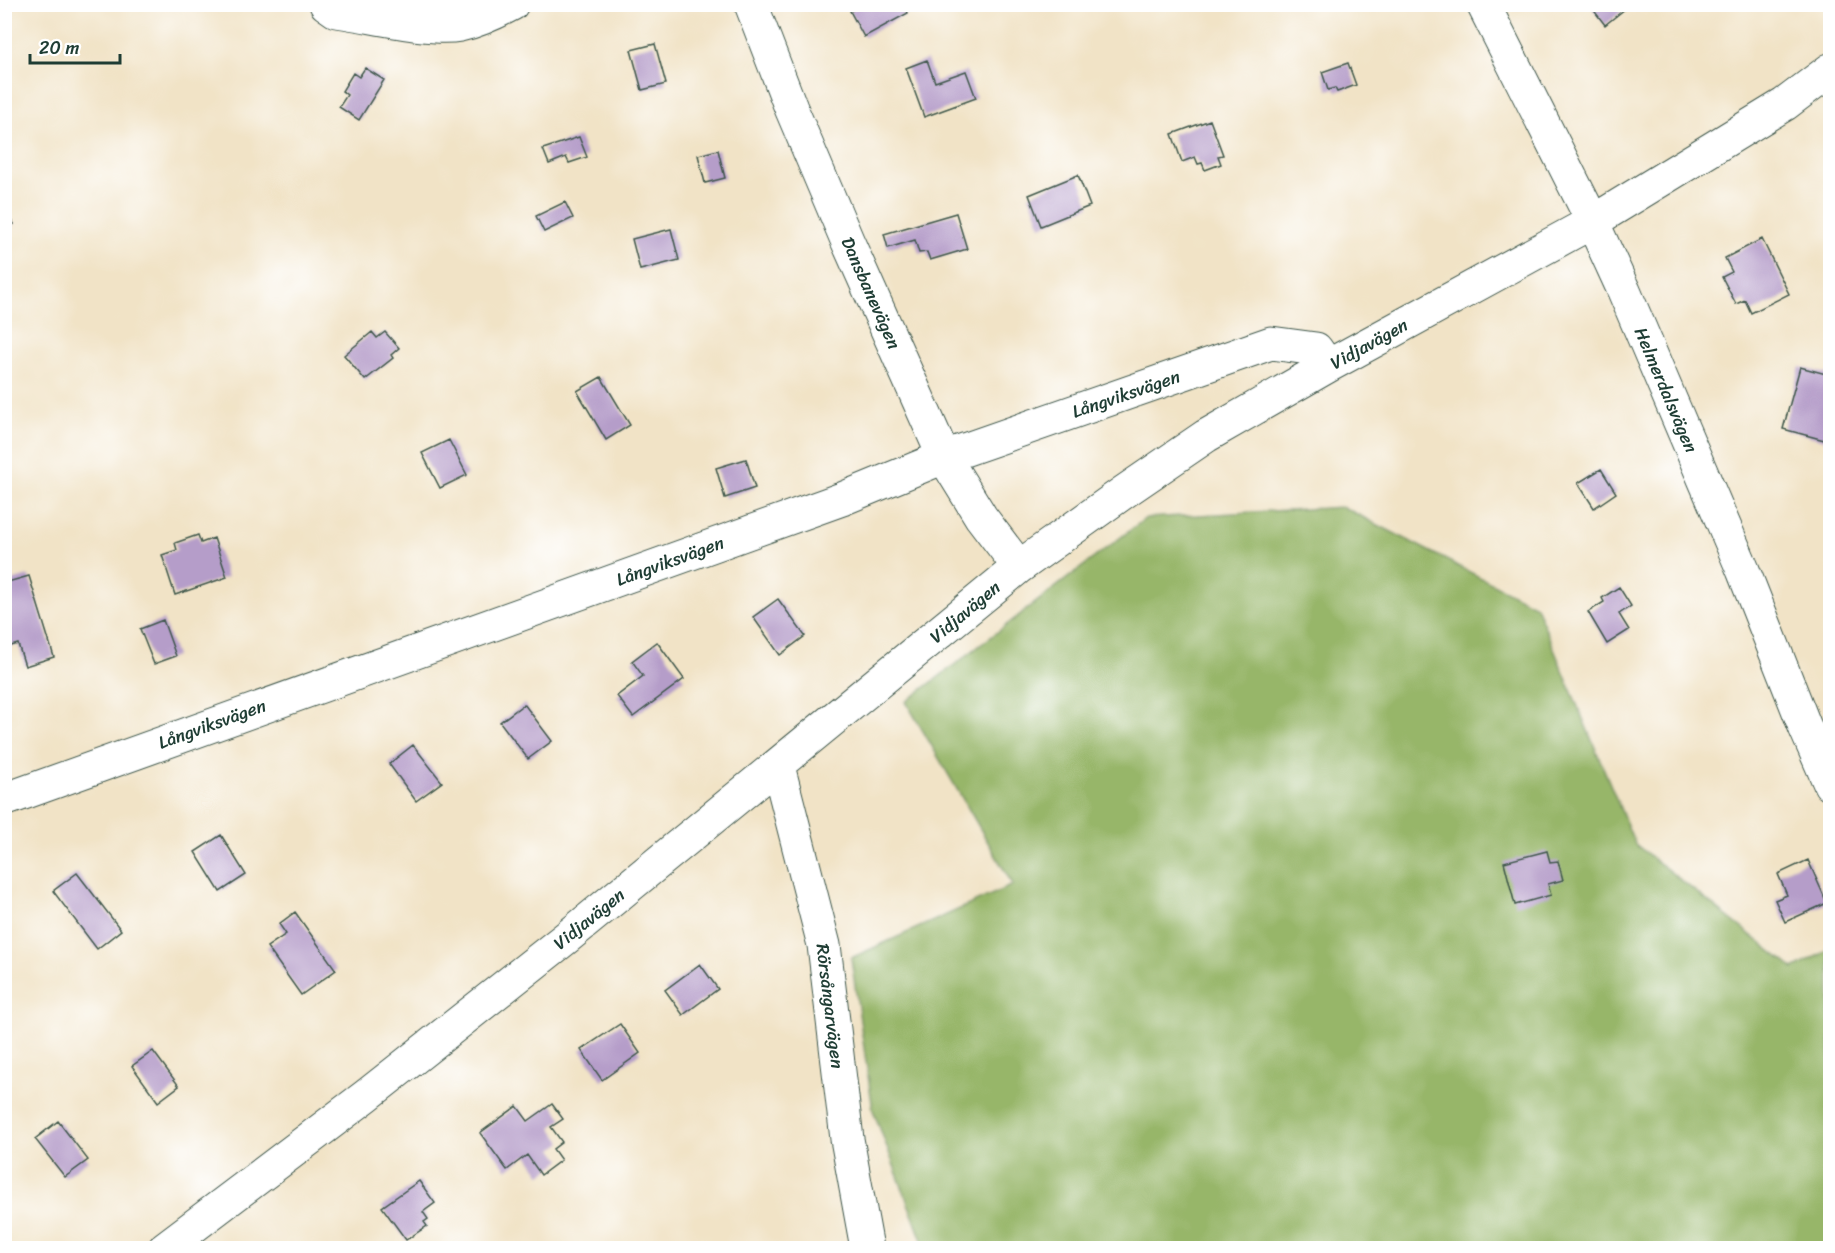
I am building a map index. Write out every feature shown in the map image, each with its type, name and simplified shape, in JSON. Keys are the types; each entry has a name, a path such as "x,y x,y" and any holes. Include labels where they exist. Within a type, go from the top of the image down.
{"street":[{"path":"326,4 336,11 424,25 458,25 490,15 512,4"},
{"name":"Dansbanevägen","path":"751,4 791,108 847,240 944,458 981,518 1019,567"},
{"name":"Helmerdalsvägen","path":"1483,4 1592,222 1629,302 1743,570 1805,728 1830,784"},
{"name":"Vidjavägen","path":"165,1248 375,1088 778,766 1019,567 1206,436 1328,366 1592,222 1785,104 1830,70"},
{"name":"Långviksvägen","path":"4,800 831,503 944,458 1271,343 1316,349 1328,366"},
{"name":"Rörsångarvägen","path":"778,766 824,945 847,1139 867,1248"}],"green space":[{"path":"1343,507 1536,606 1635,844 1794,969 1830,949 1830,1248 925,1248 873,1110 851,958 1013,885 906,702 1146,518"}],"building":[{"path":"862,4 904,4 908,13 864,37 850,11"},
{"path":"1589,4 1631,4 1605,25"},
{"path":"655,44 666,84 642,90 631,50"},
{"path":"927,60 935,82 966,71 976,98 924,117 906,68"},
{"path":"1348,63 1356,85 1337,92 1335,88 1328,90 1322,72"},
{"path":"365,68 384,80 359,120 339,107 347,95 342,91 353,73 359,77"},
{"path":"1210,120 1223,155 1218,156 1221,164 1205,170 1202,163 1198,164 1195,157 1182,162 1172,134"},
{"path":"579,137 587,157 569,163 566,157 549,164 543,149"},
{"path":"718,150 725,178 705,183 698,155"},
{"path":"1078,175 1090,206 1041,226 1029,195"},
{"path":"565,202 573,218 544,232 536,216"},
{"path":"4,209 14,224 4,230"},
{"path":"956,213 967,249 930,260 927,252 919,253 915,240 888,248 884,234"},
{"path":"671,229 679,260 640,270 632,239"},
{"path":"1762,239 1789,294 1751,313 1745,300 1736,304 1722,277 1732,272 1725,258"},
{"path":"372,332 377,338 385,332 399,348 391,355 393,358 365,380 344,355"},
{"path":"1800,367 1830,375 1828,441 1783,429"},
{"path":"601,377 630,425 606,440 577,391"},
{"path":"449,440 467,475 440,488 422,453"},
{"path":"746,459 755,488 725,498 716,468"},
{"path":"1601,469 1616,493 1594,508 1578,483"},
{"path":"198,535 201,543 214,538 227,577 175,595 162,555 177,550 175,543"},
{"path":"29,576 54,657 25,666 18,644 4,648 4,618 10,616 4,599 4,583"},
{"path":"1619,587 1631,606 1619,614 1629,630 1607,644 1588,612 1604,602 1602,598"},
{"path":"778,599 805,636 780,655 753,617"},
{"path":"163,620 176,656 154,664 140,629"},
{"path":"657,642 684,679 633,717 617,696 643,676 632,661"},
{"path":"524,704 552,741 528,759 500,722"},
{"path":"413,745 442,782 416,801 389,764"},
{"path":"221,835 246,875 220,892 195,852"},
{"path":"1547,851 1550,862 1558,861 1563,880 1548,884 1551,895 1515,905 1504,862"},
{"path":"1808,860 1827,903 1785,922 1775,900 1787,895 1778,874"},
{"path":"77,873 121,930 97,949 53,891"},
{"path":"295,912 336,970 301,995 267,947 286,934 279,924"},
{"path":"700,964 718,989 683,1015 665,990"},
{"path":"620,1024 640,1053 602,1080 581,1050"},
{"path":"153,1051 179,1086 158,1102 132,1066"},
{"path":"552,1104 563,1119 551,1127 562,1142 553,1149 561,1160 541,1175 527,1155 507,1170 480,1133 517,1106 528,1121"},
{"path":"58,1121 88,1160 65,1177 35,1139"},
{"path":"419,1181 435,1203 423,1212 428,1219 424,1222 427,1226 406,1240 382,1207"}]}
